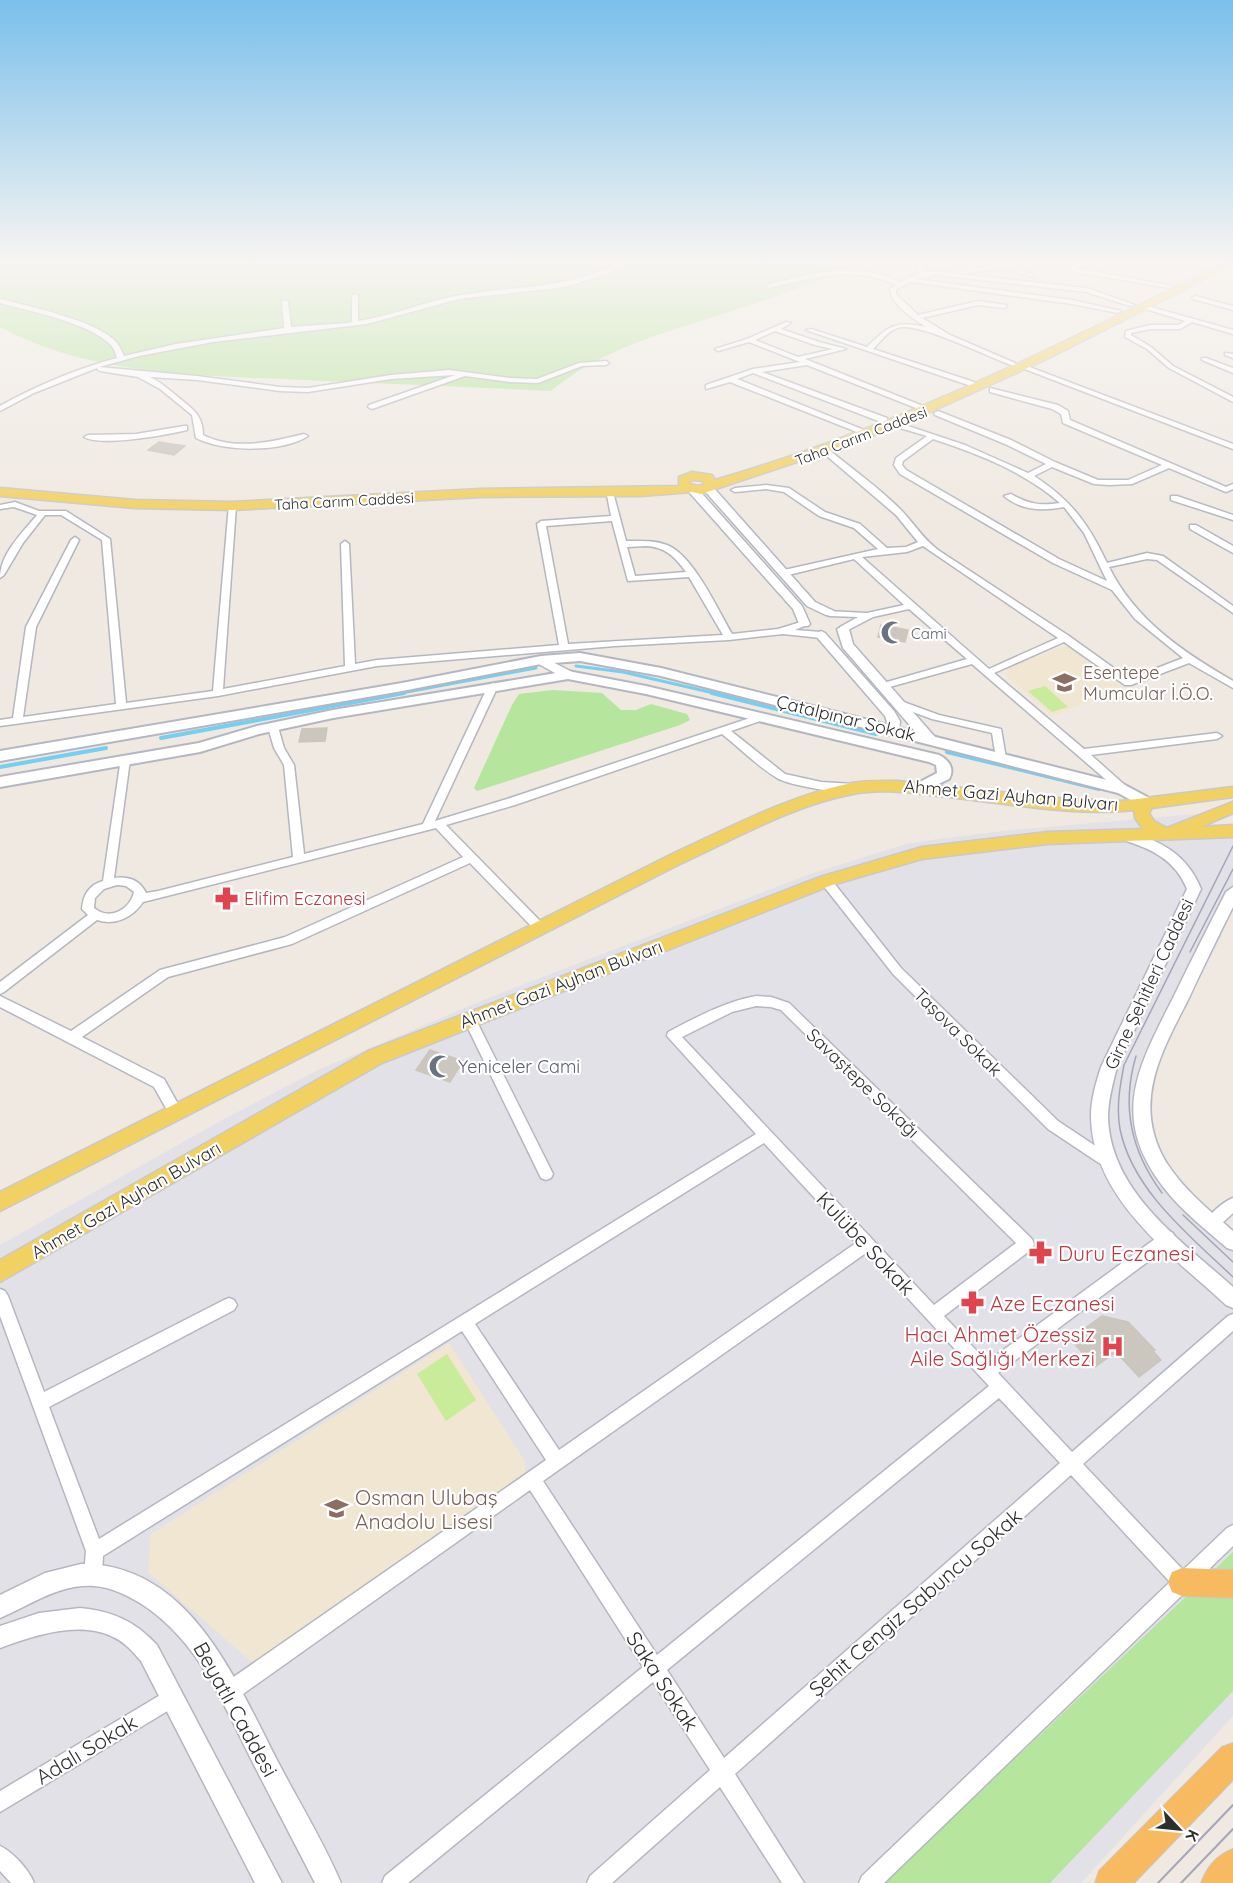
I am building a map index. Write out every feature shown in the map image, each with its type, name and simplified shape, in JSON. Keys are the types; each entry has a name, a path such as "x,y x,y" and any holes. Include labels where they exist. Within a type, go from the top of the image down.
{"highway":[{"path":"1182,1582 1233,1584"},
{"path":"1111,1883 1233,1758"},
{"path":"1217,1883 1233,1865"}],"main road":[{"name":"Taha Carım Caddesi","path":"708,483 860,430 890,422 919,406 1019,365 1047,350"},
{"name":"Taha Carım Caddesi","path":"708,483 771,469 825,451 1052,350"},
{"path":"689,485 696,475 708,483"},
{"name":"Taha Carım Caddesi","path":"0,482 140,496 250,498 444,487 689,485"},
{"name":"Taha Carım Caddesi","path":"0,492 135,504 232,506 481,493 609,492 689,485"},
{"name":"Çatalpınar Sokak","path":"0,756 402,687 536,655 580,657 638,667 1123,789 1146,803"},
{"path":"0,782 200,747 273,727 493,686 568,675"},
{"name":"Çatalpınar Sokak","path":"568,675 762,717 925,756 941,762 945,769 944,776 921,787"},
{"name":"Ahmet Gazi Ayhan Bulvarı","path":"0,1202 674,860 765,818 816,798 854,788 878,785 921,787 1068,804 1121,806 1233,792"},
{"name":"Ahmet Gazi Ayhan Bulvarı","path":"1146,803 1141,813 1144,821 1168,834"},
{"path":"1068,804 1100,819 1104,824 1105,836"},
{"path":"1168,834 1233,807"},
{"name":"Ahmet Gazi Ayhan Bulvarı","path":"0,1272 375,1057 826,881 922,853 1048,838 1233,831"}],"street":[{"path":"117,350 121,358"},
{"path":"0,409 17,397 51,382 121,358 157,350"},
{"path":"773,350 919,406"},
{"path":"795,359 841,350"},
{"path":"868,350 971,384"},
{"path":"978,350 1233,447"},
{"path":"1151,350 1171,367 1233,400"},
{"path":"1204,359 1233,371"},
{"path":"93,368 299,390 424,373 466,373 531,381 544,379 580,364 606,363"},
{"path":"709,387 753,371 806,364"},
{"path":"753,371 985,456 1048,489 1081,521 1116,588 1145,622 1190,659 1233,685"},
{"path":"132,373 161,385 191,409 200,422 199,436"},
{"path":"372,406 422,391 466,373"},
{"path":"730,379 860,430"},
{"path":"993,390 1059,409 1066,415 1065,421 1226,490 1233,486"},
{"path":"181,420 182,402"},
{"path":"938,413 1098,482 1129,482 1168,466"},
{"path":"181,420 199,436 214,443 260,446 304,436"},
{"path":"88,437 119,439 152,435 181,420"},
{"path":"932,436 899,460 898,465 903,472 1056,561 1116,588"},
{"path":"825,451 882,497 924,543 1066,638 1128,683 1190,659"},
{"path":"1026,477 1052,464"},
{"path":"708,483 811,603 844,622 843,629 847,645 930,740"},
{"path":"689,485 793,601 810,631 821,635 890,714 895,730"},
{"path":"735,490 766,487 786,490 822,514 856,526 885,551"},
{"path":"609,492 631,579 692,574"},
{"path":"1008,496 1033,508 1066,504"},
{"path":"1174,498 1233,518"},
{"path":"0,507 20,505 44,513 56,512 68,515 106,539 121,706"},
{"path":"218,693 232,506"},
{"path":"0,575 19,542 44,513"},
{"path":"564,647 542,524 615,518"},
{"path":"1193,527 1233,550"},
{"path":"18,720 31,627 75,540"},
{"path":"784,573 856,556 907,549 924,543"},
{"path":"345,544 350,668"},
{"path":"622,544 657,544 677,551 729,637"},
{"path":"856,556 910,606 1123,789"},
{"path":"1104,566 1147,556 1160,558 1233,610"},
{"path":"0,723 218,693 377,663 536,655 564,647 779,632 835,635 870,615 910,606"},
{"path":"804,624 804,620 811,614 870,615"},
{"path":"779,632 804,624"},
{"path":"989,672 1066,638"},
{"path":"536,655 568,675"},
{"path":"883,686 975,660"},
{"path":"433,826 493,686"},
{"path":"898,703 936,717 997,730 1001,758"},
{"path":"140,898 433,826 762,717"},
{"path":"273,727 279,748 289,765 299,860"},
{"path":"723,730 782,777 821,786 854,788"},
{"path":"1082,753 1217,736"},
{"path":"108,883 125,760"},
{"path":"433,826 471,858 540,928"},
{"name":"Girne Şehitleri Caddesi","path":"1125,836 1146,841 1172,857 1185,869 1194,889 1172,939 1114,1054 1104,1080 1100,1120 1103,1141 1117,1178 1139,1209 1233,1299"},
{"path":"71,1038 164,973 288,941 471,858"},
{"path":"125,881 132,883 137,887 140,898 137,904 124,914 106,918 95,916 88,909 89,897 94,891 108,883 125,881"},
{"name":"Taşova Sokak","path":"826,881 897,971 1053,1125 1110,1163"},
{"name":"Girne Şehitleri Caddesi","path":"1233,892 1155,1048 1145,1072 1140,1093 1146,1133 1160,1164 1181,1195 1233,1242"},
{"path":"0,989 95,916"},
{"path":"0,1001 159,1083 176,1113"},
{"name":"Savaştepe Sokağı","path":"673,1036 717,1013 742,1004 763,1001 785,1006 1028,1244 933,1316"},
{"path":"470,1020 546,1174"},
{"name":"Kulübe Sokak","path":"673,1036 1182,1582"},
{"path":"95,1551 765,1135"},
{"path":"1212,1223 1233,1204"},
{"path":"986,1372 1168,1238"},
{"path":"229,1692 867,1244"},
{"path":"0,1296 95,1551 93,1575"},
{"path":"40,1403 229,1305"},
{"name":"Şehit Cengiz Sabuncu Sokak","path":"597,1883 1233,1321"},
{"path":"465,1322 557,1462"},
{"path":"392,1883 1000,1387"},
{"name":"Saka Sokak","path":"532,1479 794,1883"},
{"path":"869,1883 1233,1534"},
{"name":"Beyatlı Caddesi","path":"0,1607 44,1583 77,1575 93,1575 108,1577 130,1585 169,1608 203,1644 328,1883"},
{"path":"0,1637 39,1623 59,1620 94,1620 118,1626 134,1636 142,1644 172,1697 269,1883"},
{"name":"Adalı Sokak","path":"0,1802 172,1697"},
{"path":"0,1856 24,1883"}],"shaded area":[{"name":"Esentepe Mumcular İ.Ö.O.","path":"1071,644 1124,688 1052,716 1006,676 1010,666"},
{"path":"1196,814 1233,834 1233,908 1220,939 1150,1074 1150,1115 1159,1145 1185,1191 1233,1231 1233,1716 1081,1883 0,1883 0,1245 224,1119 318,1070 493,996 810,874 906,844 938,839"},
{"name":"Osman Ulubaş Anadolu Lisesi","path":"449,1343 525,1461 525,1473 519,1484 259,1668 148,1572 151,1534"}],"green space":[{"path":"56,350 620,350 571,376 551,391 228,377 150,370 73,356"},
{"path":"1045,686 1068,707 1052,712 1028,691"},
{"path":"553,690 602,693 621,710 636,710 651,704 687,714 690,720 477,791 474,788 519,694"},
{"path":"447,1354 476,1400 446,1421 417,1374"},
{"path":"1233,1552 1233,1691 1050,1883 884,1883"}],"building":[{"path":"159,442 185,446 174,455 148,450"},
{"name":"Cami","path":"881,625 908,630 905,642 878,637"},
{"path":"327,728 325,741 299,742 302,729"},
{"name":"Yeniceler Cami","path":"430,1050 463,1061 450,1082 416,1070"},
{"name":"Hacı Ahmet Özeşsiz Aile Sağlığı Merkezi","path":"1102,1316 1128,1322 1155,1350 1153,1351 1161,1360 1139,1377 1116,1352 1095,1367 1072,1341 1080,1336 1077,1334"}],"waterway":[{"path":"576,666 623,672 718,694"},
{"path":"396,694 536,668"},
{"path":"161,738 404,693"},
{"path":"712,693 876,734"},
{"path":"0,767 106,748"},
{"path":"947,752 1099,789"}],"tram line":[{"path":"1233,846 1124,1065 1118,1113 1127,1151 1150,1192 1182,1228 1233,1277"},
{"path":"1190,952 1233,869"},
{"path":"1136,1056 1129,1093 1132,1128 1143,1161 1162,1193"},
{"path":"1183,1215 1233,1262"},
{"path":"1158,1883 1233,1805"},
{"path":"1181,1883 1233,1829"}],"place":[{"name":"Cami","path":"893,633"},
{"name":"Esentepe Mumcular İ.Ö.O.","path":"1065,682"},
{"name":"Elifim Eczanesi","path":"226,898"},
{"name":"Yeniceler Cami","path":"440,1066"},
{"name":"Duru Eczanesi","path":"1040,1253"},
{"name":"Aze Eczanesi","path":"972,1303"},
{"name":"Hacı Ahmet Özeşsiz Aile Sağlığı Merkezi","path":"1113,1346"},
{"name":"Osman Ulubaş Anadolu Lisesi","path":"337,1509"}]}
